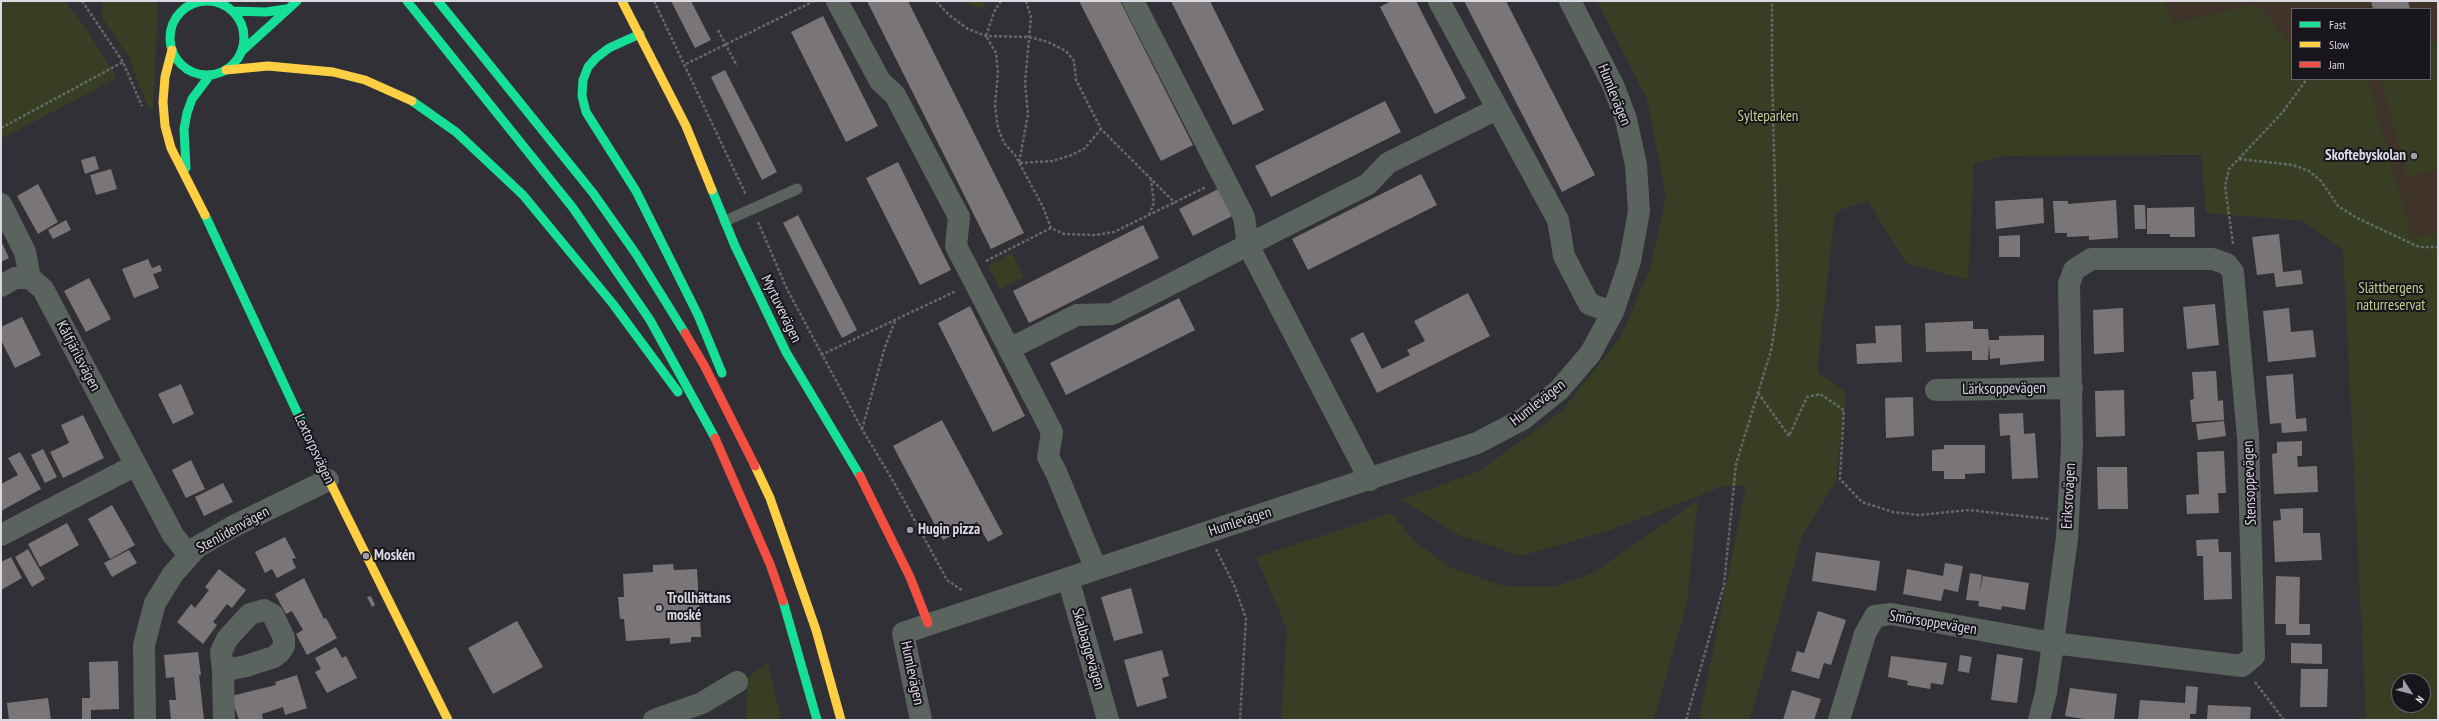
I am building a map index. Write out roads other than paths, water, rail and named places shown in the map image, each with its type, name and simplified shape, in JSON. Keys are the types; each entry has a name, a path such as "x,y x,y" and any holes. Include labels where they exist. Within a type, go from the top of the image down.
{"main road":[{"path":"173,24 180,14 190,6 202,2 214,1 232,11 266,12 286,8"},
{"path":"226,70 235,62 241,52 286,8 297,1"},
{"path":"406,1 573,208 617,269 685,380 724,455 770,564 788,616 817,720"},
{"path":"438,1 592,193 632,248 674,313 741,436 770,498 816,630 841,720"},
{"name":"Myrtuvevägen","path":"622,1 686,126 725,221 786,352 859,476 910,577 928,624"},
{"path":"171,10 173,24 170,37 172,50 178,60 187,69 198,74 210,75 226,70 268,66 333,72 365,80 395,92 426,109 456,132 523,195 563,242 613,304 724,455"},
{"path":"232,11 243,30 244,41 241,52"},
{"path":"640,34 609,48 588,67 583,80 582,96 584,107 636,191 698,315 721,372 741,436"},
{"name":"Lextorpsvägen","path":"172,50 165,77 163,102 165,126 171,148 186,175 328,480 448,720"},
{"name":"Lextorpsvägen","path":"186,175 184,129 187,113 192,99 210,75"}],"street":[{"path":"837,1 880,81 895,95 959,217 956,246 1052,432 1048,457 1056,472 1096,569"},
{"path":"1133,1 1244,217 1248,245 1370,480"},
{"path":"1439,1 1558,220 1564,256 1589,304 1613,312"},
{"name":"Humlevägen","path":"921,720 903,633 1370,480 1477,443 1523,419 1559,390 1570,378 1590,354 1613,312 1630,261 1639,211 1636,165 1626,119 1613,85 1570,1"},
{"path":"1009,349 1077,315 1112,314 1368,184 1388,164 1497,109"},
{"path":"1,204 25,252 30,278 15,278 1,286"},
{"name":"Eriksrovägen","path":"2039,720 2046,694 2068,522 2072,447 2069,284 2074,270 2091,259 2213,259 2227,264"},
{"name":"Stensoppevägen","path":"2053,643 2242,666 2254,656 2251,501 2248,437 2233,272 2227,264"},
{"name":"Kålfjärilsvägen","path":"30,278 43,289 173,535 189,555"},
{"name":"Lärksoppevägen","path":"1936,390 2072,388"},
{"path":"1,535 136,465"},
{"name":"Stenlidenvägen","path":"145,720 144,645 155,604 173,574 197,547 232,527 328,480"},
{"name":"Skalbaggevägen","path":"1068,578 1108,720"},
{"name":"Smörsoppevägen","path":"1839,720 1865,634 1875,616 1891,614 2053,643"},
{"path":"223,671 224,720"},
{"path":"654,720 702,703 737,682"}],"lane":[{"path":"725,221 797,189"}],"place":[{"name":"Skoftebyskolan","path":"2414,156"},
{"name":"Hugin pizza","path":"910,530"},
{"name":"Moskén","path":"366,556"},
{"name":"Trollhättans moské","path":"659,608"}],"park label":[{"name":"Sylteparken","path":"1768,117"},
{"name":"Slättbergens naturreservat","path":"2391,298"}]}
